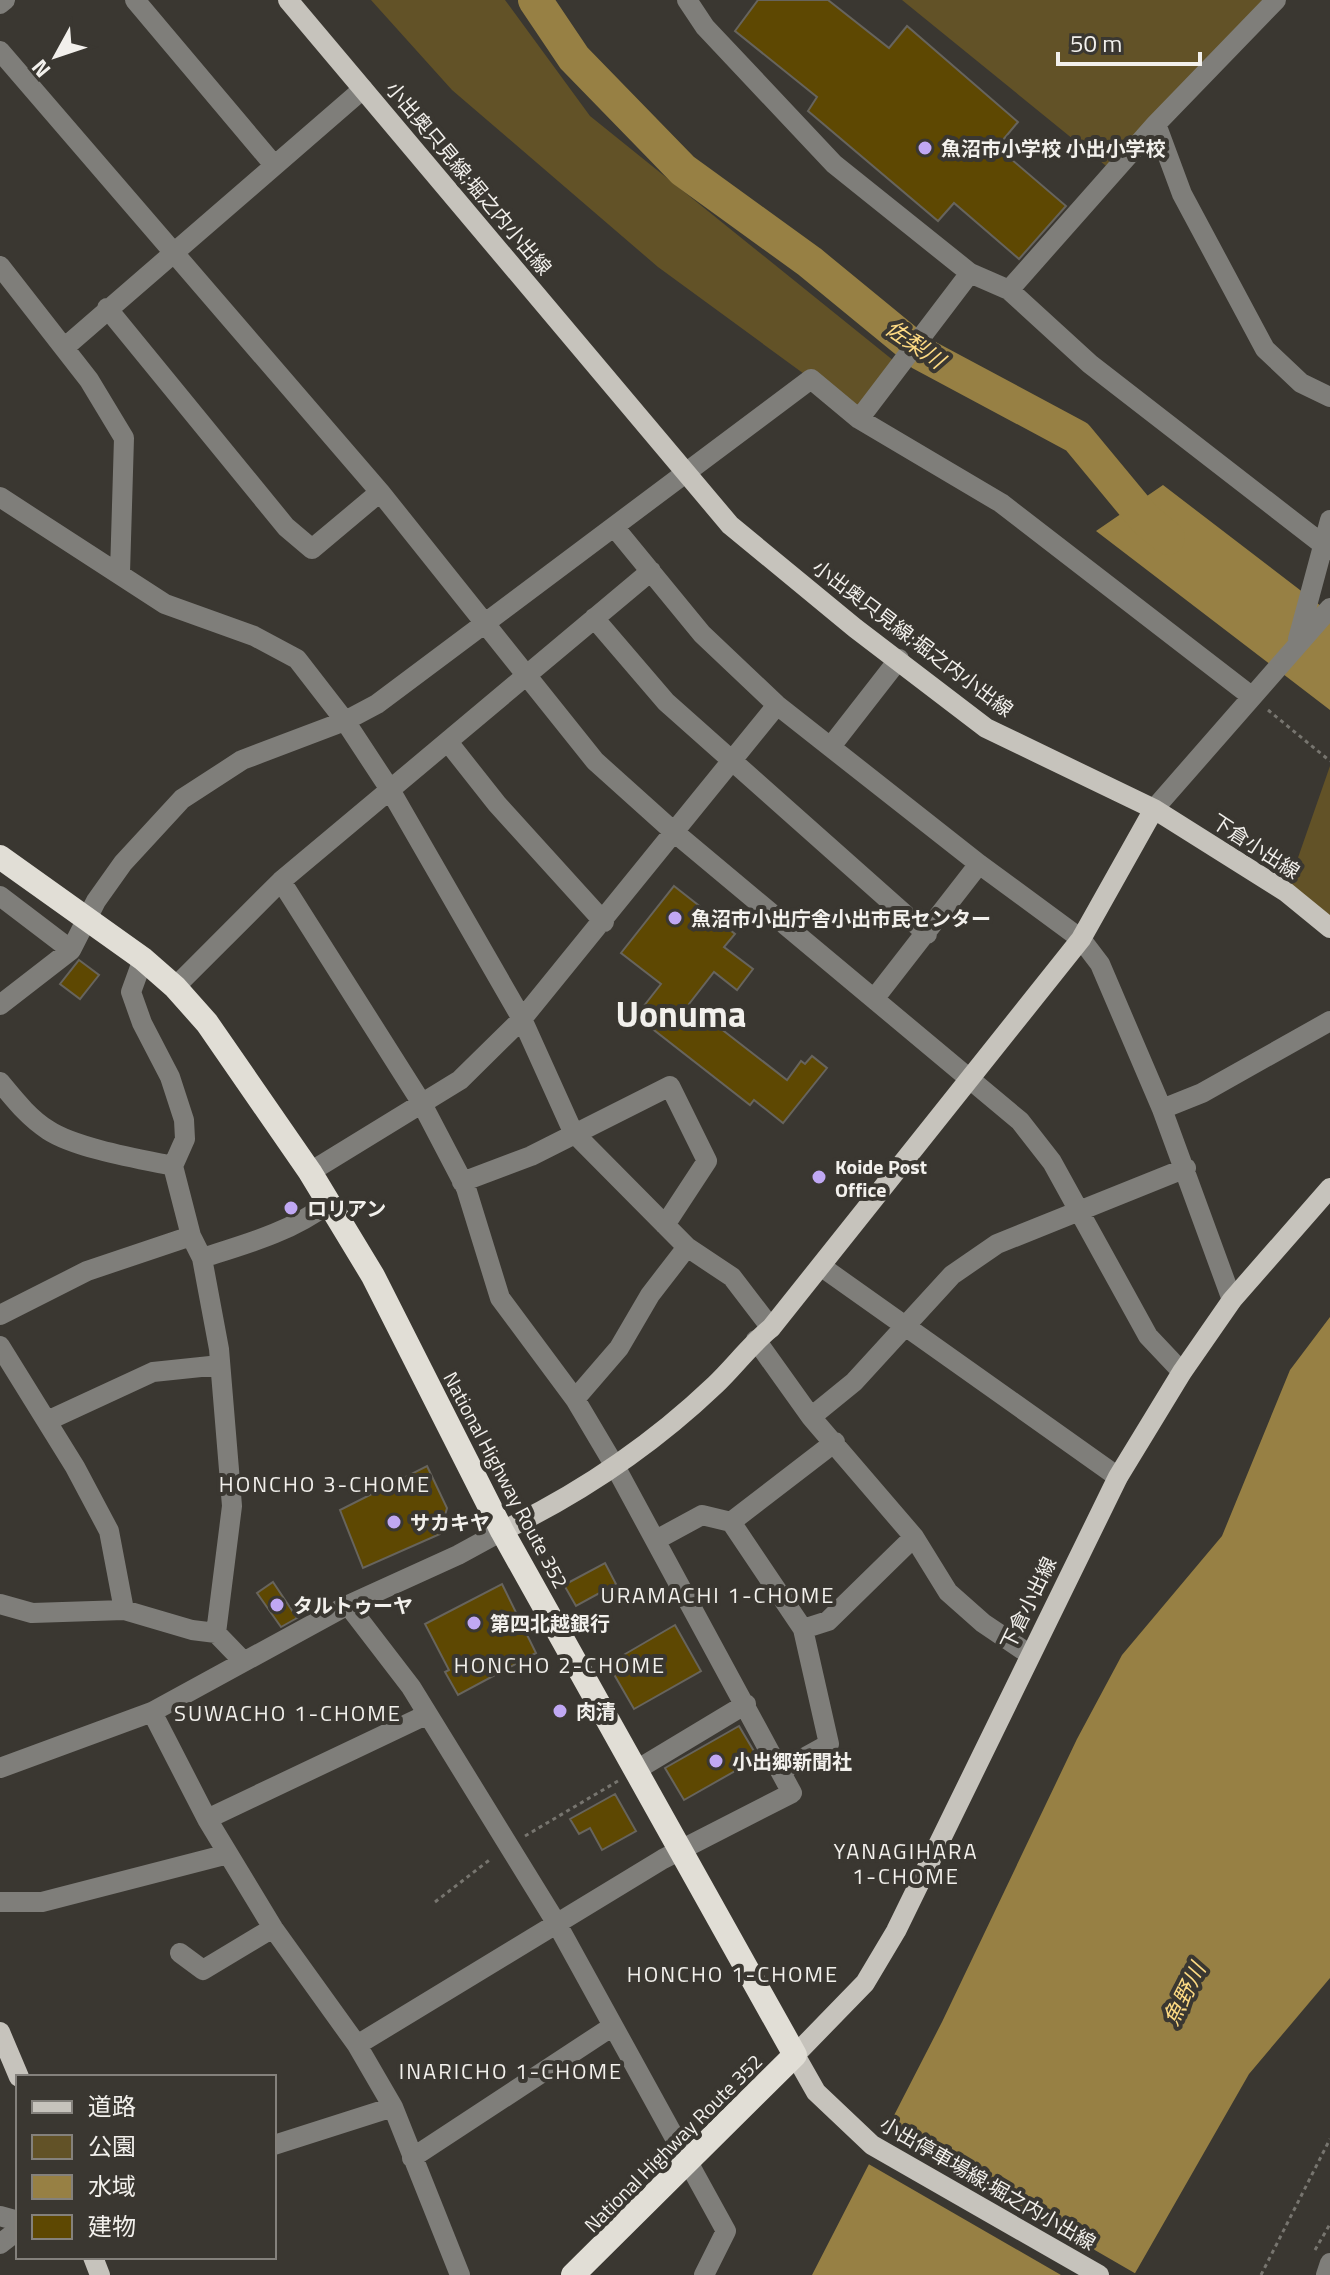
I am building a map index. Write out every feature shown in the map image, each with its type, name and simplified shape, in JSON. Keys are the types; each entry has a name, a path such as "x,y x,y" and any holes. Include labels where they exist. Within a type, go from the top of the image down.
{"highway":[{"name":"National Highway Route 352","path":"0,857 143,959 175,987 207,1023 310,1172 373,1276 628,1775 681,1849 795,2055 573,2275"}],"main road":[{"name":"小出奥只見線;堀之内小出線","path":"288,0 730,525 855,628 986,728 1154,809"},
{"name":"下倉小出線","path":"1154,809 1286,892 1330,928"},
{"path":"502,1531 553,1507 616,1468 715,1384 764,1334 822,1267 1081,939 1154,809"},
{"name":"下倉小出線","path":"795,2055 865,1983 896,1931 1118,1477 1182,1372 1232,1300 1330,1188"},
{"path":"0,2032 18,2075"},
{"name":"小出停車場線;堀之内小出線","path":"795,2055 816,2092 835,2114 872,2145 1099,2275"}],"street":[{"path":"0,4 5,0"},
{"path":"135,0 274,165"},
{"path":"687,0 705,27 834,164 966,278 1009,290 1090,364 1326,546"},
{"path":"1009,290 1156,124 1276,0"},
{"path":"0,51 380,492 595,761 674,832 972,1077 1020,1121 1052,1162 1148,1336 1182,1372"},
{"path":"64,348 363,89"},
{"path":"1156,124 1182,194 1265,349 1301,383 1330,397"},
{"path":"0,266 89,380 124,438 120,573"},
{"path":"863,414 966,278"},
{"path":"107,308 286,527 312,549 380,492"},
{"path":"0,1005 71,950 123,863 182,799 242,760 345,721 377,704 811,379 1001,503 1251,696"},
{"path":"0,497 165,604 254,636 297,659 345,721 389,788 522,1019 573,1132 687,1247 732,1277 811,1417 914,1537 948,1592 983,1623 1029,1654"},
{"path":"1297,641 1326,546 1330,520"},
{"path":"615,528 702,634 777,705 832,745 979,864 1081,939 1100,964 1162,1109 1232,1300"},
{"path":"175,987 281,881 651,571"},
{"path":"1154,809 1242,712 1251,696 1297,641 1330,608"},
{"path":"594,618 666,702 927,934"},
{"path":"832,745 899,659"},
{"path":"310,1172 460,1080 522,1019 604,922 777,705"},
{"path":"448,742 497,804 604,922"},
{"path":"874,999 979,864"},
{"path":"281,881 421,1102 462,1182 500,1298 575,1399 616,1468 792,1793 681,1849 357,2045"},
{"path":"0,896 71,950"},
{"path":"143,959 131,992 142,1023 170,1077 184,1120 185,1139 173,1166 191,1236 202,1258 220,1365 232,1506 216,1633"},
{"path":"1162,1109 1202,1093 1330,1021"},
{"path":"0,1082 26,1114 51,1132 126,1157 173,1166"},
{"path":"462,1182 531,1156 573,1132 670,1086 707,1161 665,1225"},
{"path":"811,1417 854,1382 952,1275 997,1244 1186,1168"},
{"path":"202,1258 266,1238 311,1216 329,1203"},
{"path":"0,1315 87,1271 191,1236"},
{"path":"575,1399 619,1348 650,1295 687,1247"},
{"path":"822,1267 1118,1477"},
{"path":"0,1346 47,1421 109,1531 124,1610"},
{"path":"47,1421 153,1372 220,1365"},
{"path":"731,1522 835,1442"},
{"path":"656,1540 702,1515 731,1522 803,1629 829,1744 782,1770"},
{"path":"0,1768 152,1712 348,1605 458,1555 502,1531"},
{"path":"803,1629 828,1621 914,1537"},
{"path":"1,1602 32,1613 124,1610 192,1630 216,1633 243,1661"},
{"path":"348,1605 411,1687 557,1924 726,2231 704,2275"},
{"path":"628,1775 746,1704"},
{"path":"152,1712 207,1819 273,1928 357,2045 393,2107 460,2275"},
{"path":"207,1819 426,1715"},
{"path":"0,1902 42,1902 228,1854"},
{"path":"180,1953 203,1970 273,1928"},
{"path":"412,2158 613,2026"},
{"path":"276,2144 393,2107"},
{"path":"0,2244 16,2232"},
{"path":"1326,2275 1330,2263"}],"path":[{"path":"1251,696 1330,761"},
{"path":"521,1839 628,1775"},
{"path":"435,1902 498,1853"},
{"path":"1261,2275 1330,2139"}],"green space":[{"path":"371,0 505,0 590,116 899,365 859,419 811,379 658,267 452,90"},
{"path":"902,0 1279,0 1116,174"},
{"path":"1330,766 1330,928 1286,892"}],"water":[{"path":"1163,485 1330,613 1330,710 1096,531"},
{"name":"魚野川","path":"1330,1317 1330,1978 1249,2074 1134,2275 812,2275 942,2022 1077,1739 1122,1655 1222,1536 1290,1370"}],"pier":[{"path":"884,2126 1138,2275 1061,2275 865,2162"}],"building":[{"name":"魚沼市小学校 小出小学校","path":"758,0 828,0 889,48 907,26 1018,122 997,147 1066,206 1019,259 954,203 938,221 808,111 817,97 735,31"},
{"path":"674,886 735,934 724,947 753,969 737,990 714,972 689,1004 787,1080 801,1061 805,1064 812,1056 827,1068 783,1123 754,1100 750,1105 636,1016 661,984 621,953"},
{"path":"79,960 99,975 80,999 60,984"},
{"name":"サカキヤ","path":"427,1466 447,1508 440,1534 363,1568 340,1510"},
{"path":"605,1563 616,1584 576,1606 564,1585"},
{"name":"タルトゥーヤ","path":"273,1582 297,1618 281,1627 257,1593"},
{"path":"502,1584 536,1653 458,1695 425,1624"},
{"path":"675,1625 701,1671 634,1709 608,1664"},
{"name":"小出郷新聞社","path":"739,1726 758,1758 684,1800 665,1768"},
{"path":"615,1794 636,1831 602,1850 590,1828 579,1834 570,1819"}],"waterway":[{"name":"佐梨川","path":"535,0 574,58 683,170 810,262 922,354 1077,437 1145,519 1168,538"}],"place":[{"name":"魚沼市小学校 小出小学校","path":"925,148"},
{"name":"魚沼市小出庁舎小出市民センター","path":"675,918"},
{"name":"Koide Post Office","path":"819,1177"},
{"name":"ロリアン","path":"291,1208"},
{"name":"サカキヤ","path":"394,1522"},
{"name":"タルトゥーヤ","path":"277,1605"},
{"name":"第四北越銀行","path":"474,1623"},
{"name":"肉清","path":"560,1711"},
{"name":"小出郷新聞社","path":"716,1761"}],"district":[{"name":"Uonuma","path":"681,1013"},
{"name":"HONCHO 3-CHOME","path":"325,1484"},
{"name":"URAMACHI 1-CHOME","path":"718,1595"},
{"name":"HONCHO 2-CHOME","path":"560,1665"},
{"name":"SUWACHO 1-CHOME","path":"288,1713"},
{"name":"YANAGIHARA 1-CHOME","path":"906,1864"},
{"name":"HONCHO 1-CHOME","path":"733,1974"},
{"name":"INARICHO 1-CHOME","path":"511,2071"}]}
